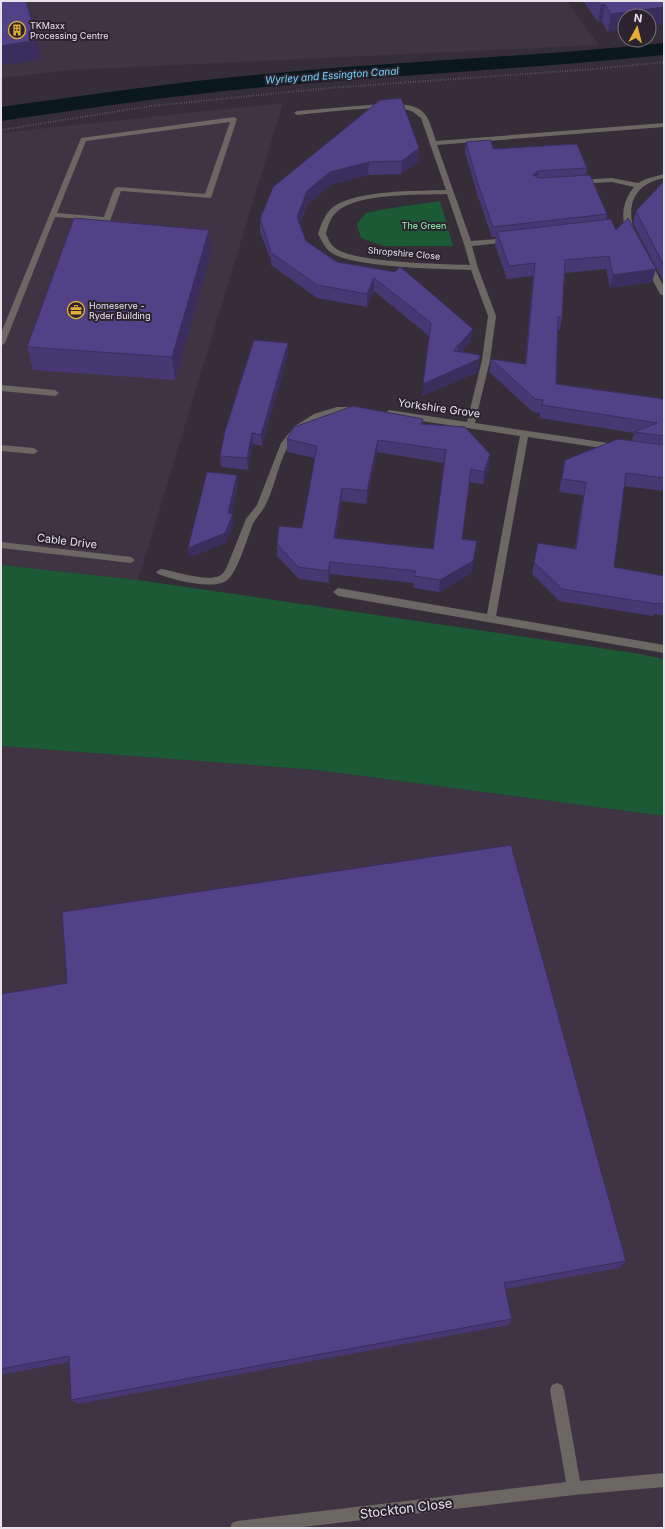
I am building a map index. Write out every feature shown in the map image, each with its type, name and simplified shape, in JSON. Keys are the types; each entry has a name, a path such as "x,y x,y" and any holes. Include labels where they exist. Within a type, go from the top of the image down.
{"street":[{"path":"297,113 381,106 400,106 413,109 424,117 468,244 474,268 492,316 486,360 470,425"},
{"path":"1,343 83,139 234,119 208,196 118,189 107,219 53,215"},
{"path":"434,143 664,125"},
{"path":"635,240 624,226 626,204 632,192 640,186 653,178 664,176"},
{"path":"575,182 612,180 640,186"},
{"name":"Shropshire Close","path":"450,192 376,196 357,200 338,207 325,221 322,234 331,249 347,256 373,262 474,268"},
{"path":"468,244 514,239"},
{"path":"646,260 664,294"},
{"path":"1,388 55,393"},
{"path":"161,572 208,581 218,580 226,576 230,570 250,519 261,506 284,445 298,428 317,416 338,410 362,409"},
{"name":"Yorkshire Grove","path":"377,412 625,449"},
{"path":"491,618 524,434"},
{"path":"1,448 34,451"},
{"name":"Cable Drive","path":"1,545 131,560"},
{"path":"338,592 664,649"},
{"path":"557,1390 574,1488"},
{"name":"Stockton Close","path":"237,1528 574,1488 664,1480"}],"shaded area":[{"path":"1,1 567,1 599,45 72,70 1,78"},
{"path":"283,103 138,580 1,565 1,133"},
{"path":"1,746 317,770 664,816 664,1528 1,1528"}],"green space":[{"name":"The Green","path":"440,201 453,246 384,246 361,238 357,224 366,213"},
{"path":"1,565 138,580 634,653 664,659 664,816 317,770 1,746"}],"building":[{"name":"TKMaxx Processing Centre","path":"1,1 26,1 37,40 1,46"},
{"path":"598,1 664,1 664,7 617,8 617,13 611,14 605,4 601,5"},
{"path":"401,98 419,148 402,161 369,162 330,172 307,191 297,217 306,241 337,262 395,272 400,267 473,329 458,346 457,345 454,351 480,355 479,359 423,384 431,323 374,278 367,294 317,285 270,252 260,219 273,187 380,100"},
{"path":"491,140 493,149 577,144 587,168 538,171 533,175 539,178 590,175 607,214 493,227 478,184 466,142"},
{"path":"664,181 664,266 636,211"},
{"path":"74,218 209,230 172,357 27,347"},
{"path":"628,218 656,269 613,275 609,256 565,260 562,317 558,317 556,384 664,399 664,436 634,432 657,423 542,405 543,400 535,399 491,359 526,364 535,263 509,266 497,232 611,219 616,230"},
{"path":"254,340 288,343 261,435 252,433 247,458 220,456 225,431"},
{"path":"353,406 423,419 421,424 465,427 490,454 484,472 471,469 462,539 477,541 473,561 440,580 414,576 416,571 330,562 328,571 298,567 277,544 279,526 302,528 317,446 287,439 294,427","holes":["378,440 446,450 433,549 334,538 342,488 367,491"]},
{"path":"618,439 664,445 664,478 626,473 614,567 664,576 664,604 562,589 534,562 538,543 576,549 586,482 562,479 565,460"},
{"path":"207,472 237,475 228,513 233,514 225,533 188,548"},
{"path":"511,845 626,1261 504,1283 512,1319 71,1400 69,1356 1,1369 1,994 67,983 62,912"}],"waterway":[{"name":"Wyrley and Essington Canal","path":"1,114 169,90 287,78 577,58 664,49"}],"place":[{"name":"TKMaxx Processing Centre","path":"17,30"},
{"name":"Homeserve - Ryder Building","path":"76,310"}]}
